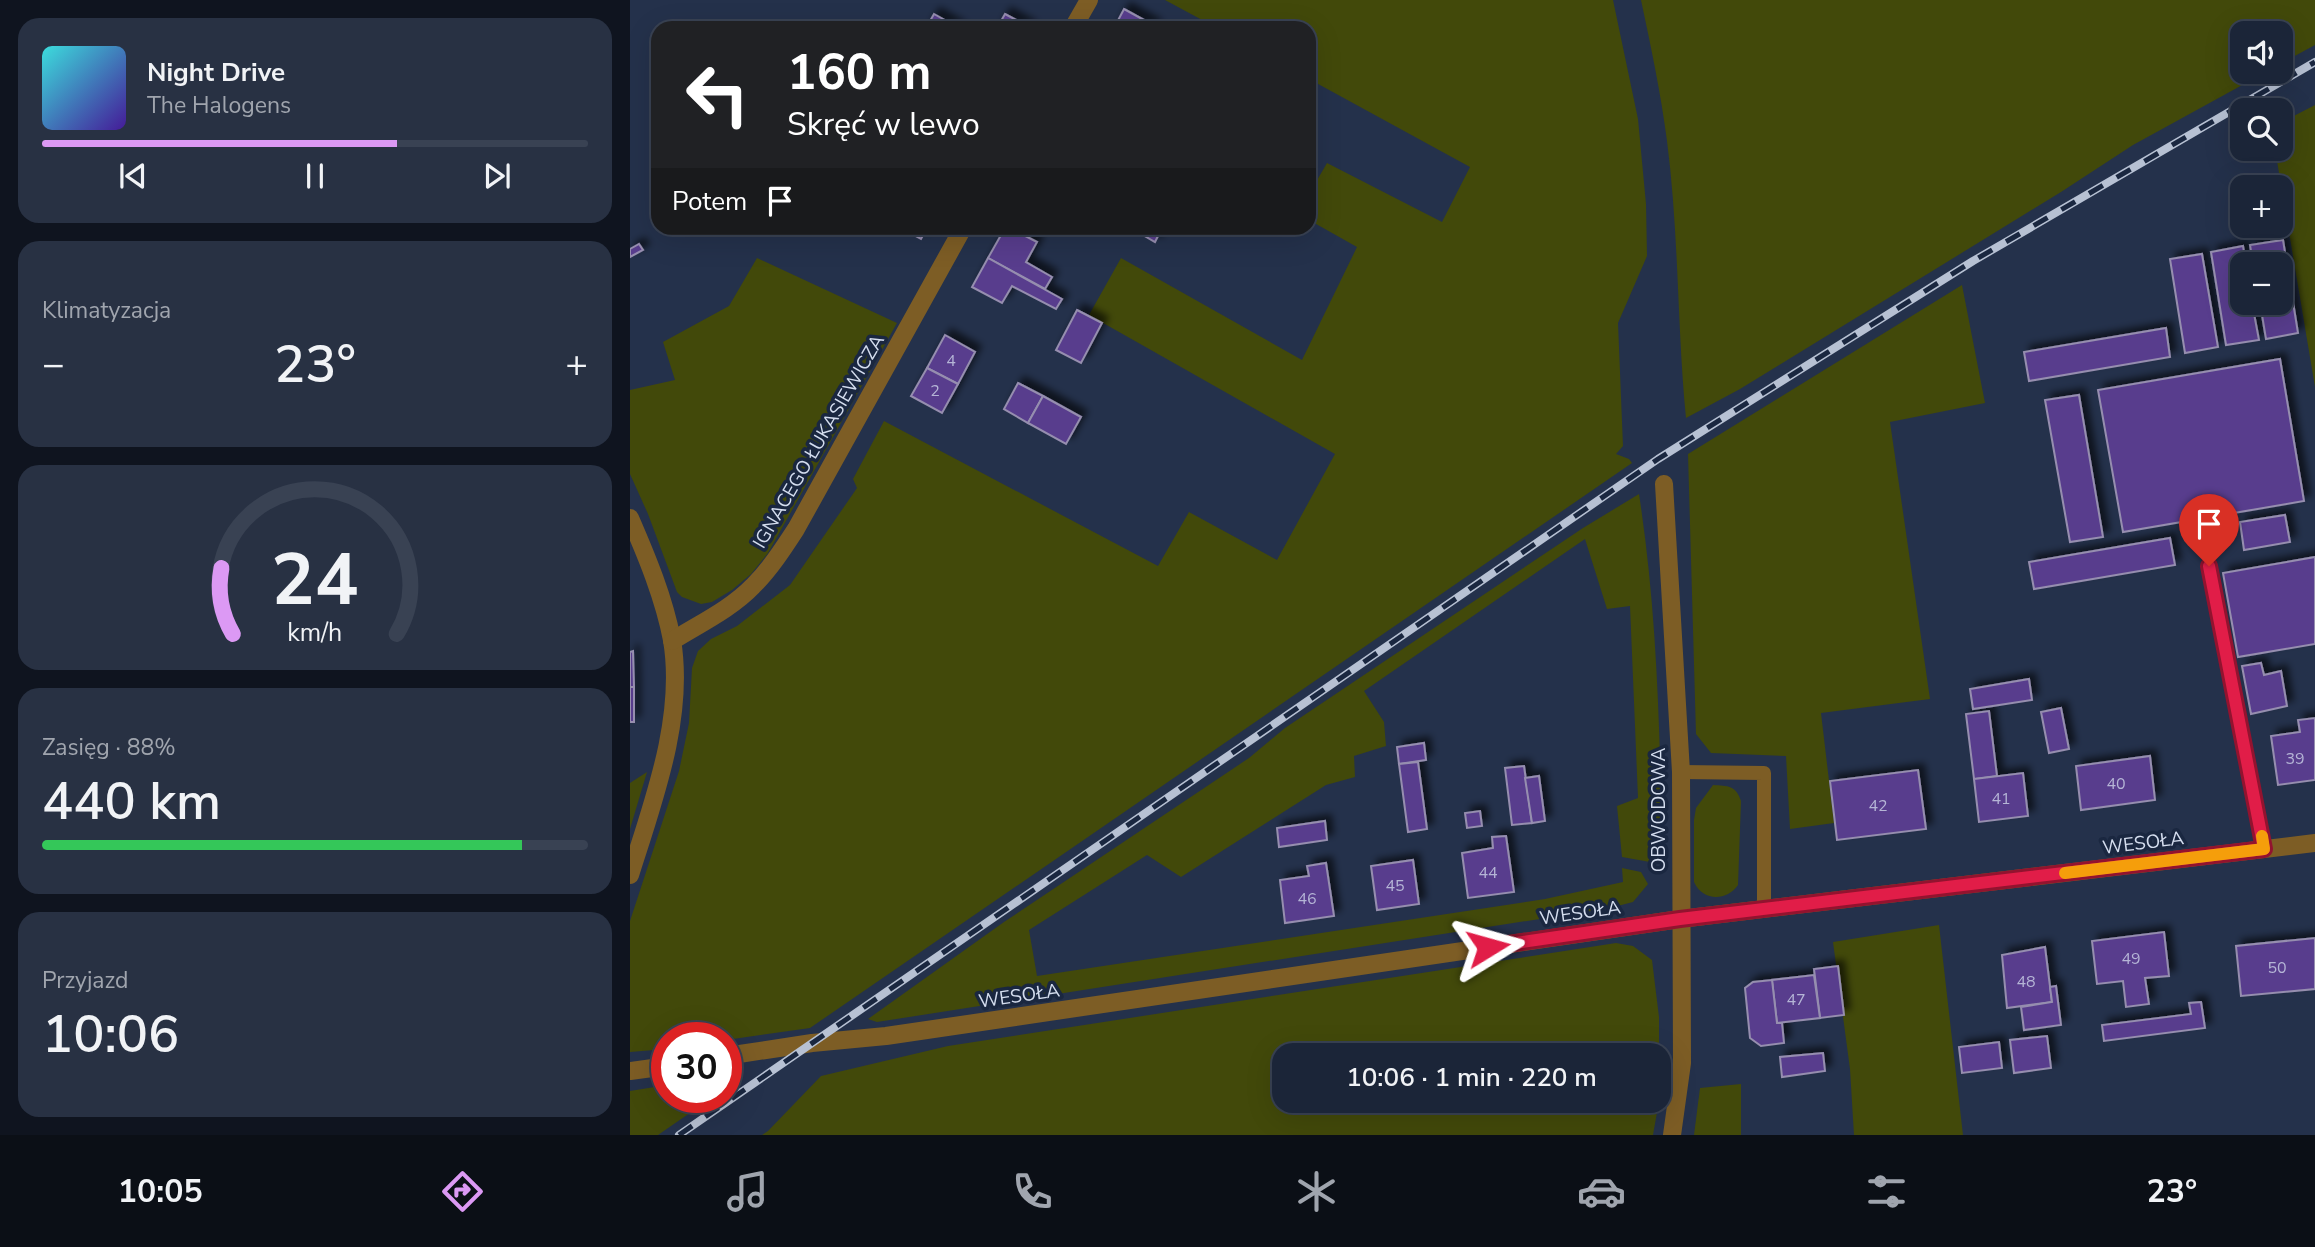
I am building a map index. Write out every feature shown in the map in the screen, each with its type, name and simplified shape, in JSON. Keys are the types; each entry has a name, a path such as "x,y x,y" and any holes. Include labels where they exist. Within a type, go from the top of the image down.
{"street":[{"path":"1077,21 1089,0"},
{"name":"IGNACEGO ŁUKASIEWICZA","path":"672,641 729,606 752,587 773,564 796,529 959,235"},
{"name":"OBWODOWA","path":"1664,484 1681,772 1682,1063 1672,1135"},
{"path":"630,518 655,581 672,641 673,676 669,741 630,875"},
{"name":"WESOŁA","path":"742,1054 900,1034 1680,919 2315,843"},
{"path":"630,1071 651,1068"}],"lane":[{"path":"2209,566 2264,849"},
{"path":"1681,772 1764,773 1764,909"}],"green space":[{"path":"1165,0 1613,0 1638,119 1646,204 1647,256 1618,323 1623,446 1616,454 1632,463 810,1028 742,1038 742,1022 651,1022 651,1050 630,1052 630,921 679,771 689,723 692,668 698,651 711,639 737,626 790,585 857,488 853,479 884,421 1158,566 1189,512 1277,560 1335,454 1089,315 1121,258 1302,360 1357,247 1316,224 1316,182 1327,163 1442,222 1470,167 1316,83 1316,21 1204,21"},
{"path":"1641,0 2315,0 2315,45 2293,57 2293,21 2230,21 2230,84 2244,84 2133,145 1740,389 1686,418 1671,176"},
{"path":"2315,105 2315,387 2290,238 2293,238 2293,175 2279,175 2277,161 2293,161 2293,116"},
{"path":"757,258 897,323 768,553 751,574 732,590 712,602 701,604 682,597 677,592 630,474 630,390 675,380 663,342 729,306"},
{"path":"1962,285 1985,403 1890,422 1930,699 1821,713 1834,823 1790,829 1786,756 1711,753 1696,734 1688,454"},
{"path":"1639,494 1650,582 1656,670 1662,848 1658,857 1650,862 1622,857 1617,806 1638,798 1630,606 1607,609 1585,539 1364,691 1384,722 1386,746 1354,756 1355,777 1326,785 1181,877 1147,855 1029,930 1037,976 1545,899 1623,882 1622,868 1641,872 1648,884 1633,902 1610,908 877,1022 868,1019 1004,922 1249,758 1285,728 1583,528"},
{"path":"647,772 630,829 630,783"},
{"path":"1713,785 1734,789 1741,801 1738,885 1728,894 1715,897 1703,893 1694,882 1696,808"},
{"path":"1939,925 1963,1135 1854,1135 1850,1069 1833,942"},
{"path":"1616,943 1633,946 1652,960 1659,1017 1659,1043 1272,1043 1272,1113 1657,1113 1653,1135 762,1135 821,1076 948,1046"},
{"path":"1741,1084 1741,1135 1694,1135 1700,1088"},
{"path":"651,1088 651,1113 690,1113 658,1135 630,1135 630,1091"}],"building":[{"path":"1124,9 1146,21 1118,21"},
{"path":"934,14 946,21 930,21"},
{"path":"1005,14 1018,21 1001,21"},
{"path":"1001,235 1024,235 1037,242 1026,262 1052,277 1045,289 988,258"},
{"path":"1143,235 1158,235 1155,242"},
{"path":"2283,240 2285,252 2251,252 2250,245"},
{"path":"639,244 643,250 630,257 630,249"},
{"path":"2243,246 2244,252 2230,252 2230,315 2254,315 2259,340 2226,345 2211,252"},
{"path":"2202,254 2218,347 2185,353 2170,259"},
{"path":"988,258 1062,299 1056,309 1012,286 1002,303 972,287"},
{"path":"2293,302 2298,333 2266,339 2262,315 2293,315"},
{"path":"1077,310 1102,323 1081,363 1056,350"},
{"path":"2166,328 2170,357 2029,381 2024,352"},
{"path":"945,335 975,352 958,384 927,368"},
{"path":"2280,359 2304,501 2123,532 2098,390"},
{"path":"927,368 958,384 942,413 911,396"},
{"path":"1018,383 1043,396 1028,423 1004,409"},
{"path":"2079,395 2103,537 2070,542 2045,400"},
{"path":"1043,396 1081,417 1066,444 1028,423"},
{"path":"2285,515 2290,542 2244,550 2240,522"},
{"path":"2170,538 2175,565 2034,589 2029,562"},
{"path":"2315,557 2315,644 2238,657 2223,573"},
{"path":"633,651 634,687 630,687 630,652"},
{"path":"2261,663 2264,675 2281,671 2287,706 2251,714 2242,666"},
{"path":"2029,679 2032,700 1973,709 1970,689"},
{"path":"630,687 634,687 634,722 630,722"},
{"path":"2061,708 2069,749 2049,753 2041,712"},
{"path":"1989,711 1997,776 1974,779 1966,714"},
{"path":"2315,718 2315,780 2278,785 2271,736 2300,732 2298,720"},
{"path":"1424,743 1426,760 1399,764 1397,747"},
{"path":"2150,756 2155,800 2081,810 2076,766"},
{"path":"1418,762 1427,829 1408,832 1399,764"},
{"path":"1524,766 1532,823 1512,825 1505,768"},
{"path":"1918,770 1926,829 1837,840 1830,781"},
{"path":"2023,773 2028,816 1979,822 1974,779"},
{"path":"1539,776 1545,821 1532,823 1525,778"},
{"path":"1480,811 1482,826 1467,828 1465,813"},
{"path":"1325,821 1327,840 1279,847 1277,828"},
{"path":"1506,836 1514,892 1468,898 1462,853 1493,848 1492,837"},
{"path":"1413,860 1419,904 1377,910 1371,866"},
{"path":"1326,863 1334,916 1285,923 1280,880 1309,876 1307,866"},
{"path":"2164,932 2169,976 2145,978 2149,1004 2126,1007 2123,981 2097,984 2092,941"},
{"path":"2315,938 2315,989 2241,996 2236,946"},
{"path":"2045,947 2052,1002 2007,1008 2002,955"},
{"path":"1838,966 1844,1015 1820,1018 1814,969"},
{"path":"1814,975 1820,1018 1777,1023 1772,980"},
{"path":"1772,980 1777,1023 1782,1023 1784,1043 1761,1046 1750,1038 1745,988 1753,982"},
{"path":"2056,986 2061,1025 2024,1030 2021,1007 2052,1002 2050,987"},
{"path":"2201,1002 2205,1028 2104,1041 2102,1025 2191,1014 2189,1003"},
{"path":"2047,1036 2051,1068 2014,1073 2010,1040"},
{"path":"1999,1042 2002,1068 1962,1073 1959,1047"},
{"path":"1823,1053 1825,1071 1782,1077 1780,1057"}],"railway":[{"path":"679,1135 1658,459 1973,261 2315,62"}],"slow traffic":[{"path":"2065,873 2264,849 2262,836"}],"route":[{"path":"1488,947 1680,919 2264,849 2209,566"}]}
